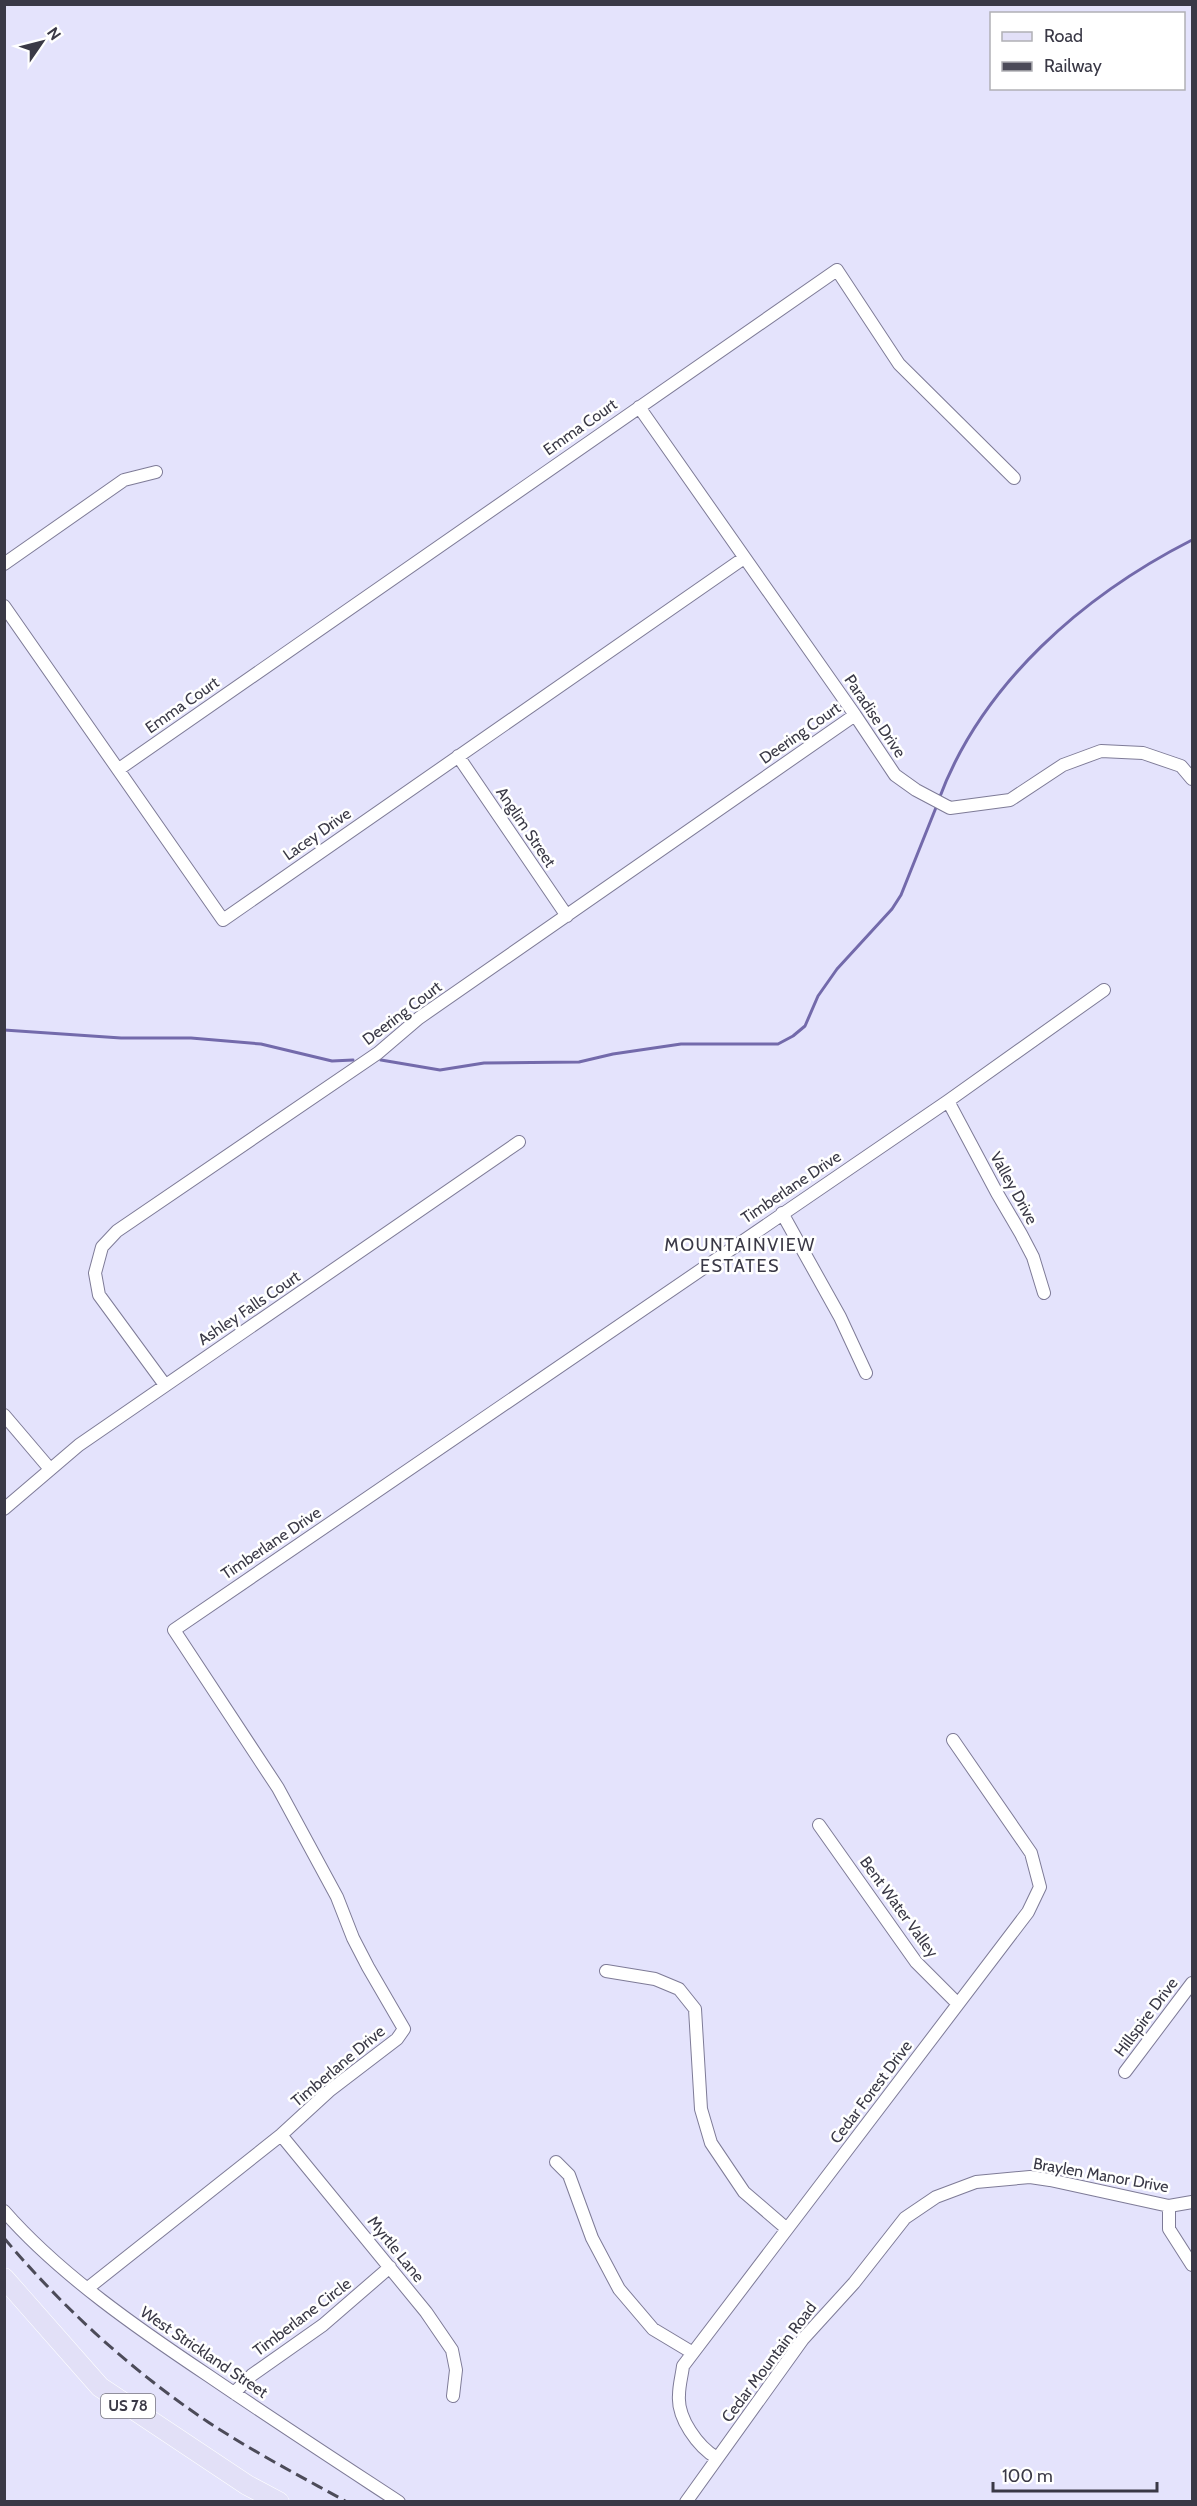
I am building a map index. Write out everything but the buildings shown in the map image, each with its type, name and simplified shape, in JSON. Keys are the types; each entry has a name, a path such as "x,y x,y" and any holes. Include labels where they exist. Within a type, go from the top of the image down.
{"main road":[{"name":"US 78","path":"4,2278 100,2387 247,2485 279,2502"}],"street":[{"name":"Emma Court","path":"119,769 837,270 899,364 1014,478"},
{"name":"Paradise Drive","path":"639,407 895,775 916,790 950,808 1010,800 1063,765 1101,751 1143,753 1181,766 1192,779"},
{"path":"4,564 124,480 156,472"},
{"name":"Lacey Drive","path":"4,606 223,920 744,558"},
{"name":"Deering Court","path":"165,1385 99,1295 95,1273 102,1247 117,1232 378,1053 419,1018 855,715"},
{"name":"Anglim Street","path":"458,756 567,916"},
{"name":"Timberlane Drive","path":"88,2288 281,2135 329,2091 397,2039 404,2029 368,1967 353,1938 337,1897 278,1788 174,1630 948,1101 1104,990"},
{"name":"Valley Drive","path":"948,1101 1033,1257 1044,1293"},
{"name":"Ashley Falls Court","path":"4,1509 79,1445 519,1142"},
{"path":"782,1213 840,1317 866,1373"},
{"path":"4,1415 51,1469"},
{"name":"Cedar Forest Drive","path":"717,2458 706,2452 686,2425 678,2397 683,2366 1028,1912 1040,1887 1030,1853 953,1740"},
{"name":"Bent Water Valley","path":"819,1825 916,1962 958,2004"},
{"path":"606,1971 655,1979 679,1989 695,2009 701,2109 711,2143 744,2192 787,2229"},
{"name":"Hillspire Drive","path":"1125,2072 1192,1983"},
{"name":"Myrtle Lane","path":"281,2135 426,2312 452,2350 456,2370 453,2396"},
{"path":"556,2162 569,2175 592,2238 619,2289 653,2329 693,2353"},
{"name":"Braylen Manor Drive","path":"905,2218 936,2197 976,2182 1030,2177 1169,2206 1192,2202"},
{"path":"1169,2206 1168,2229 1192,2265"},
{"name":"West Strickland Street","path":"4,2211 23,2233 152,2338 399,2502"},
{"name":"Cedar Mountain Road","path":"686,2502 803,2339 854,2283 905,2218"},
{"name":"Timberlane Circle","path":"234,2393 252,2375 323,2325 390,2268"}],"waterway":[{"path":"939,799 958,757 981,717 1009,681 1041,647 1113,587 1192,540"},
{"path":"381,1060 440,1070 484,1063 579,1062 613,1054 681,1044 778,1044 805,1026 818,996 837,969 892,909 901,895 937,805"},
{"path":"4,1030 121,1038 191,1038 261,1044 332,1061 353,1060"}],"railway":[{"path":"4,2238 74,2314 152,2382 225,2433 347,2502"}],"district":[{"name":"MOUNTAINVIEW ESTATES","path":"740,1255"}]}
